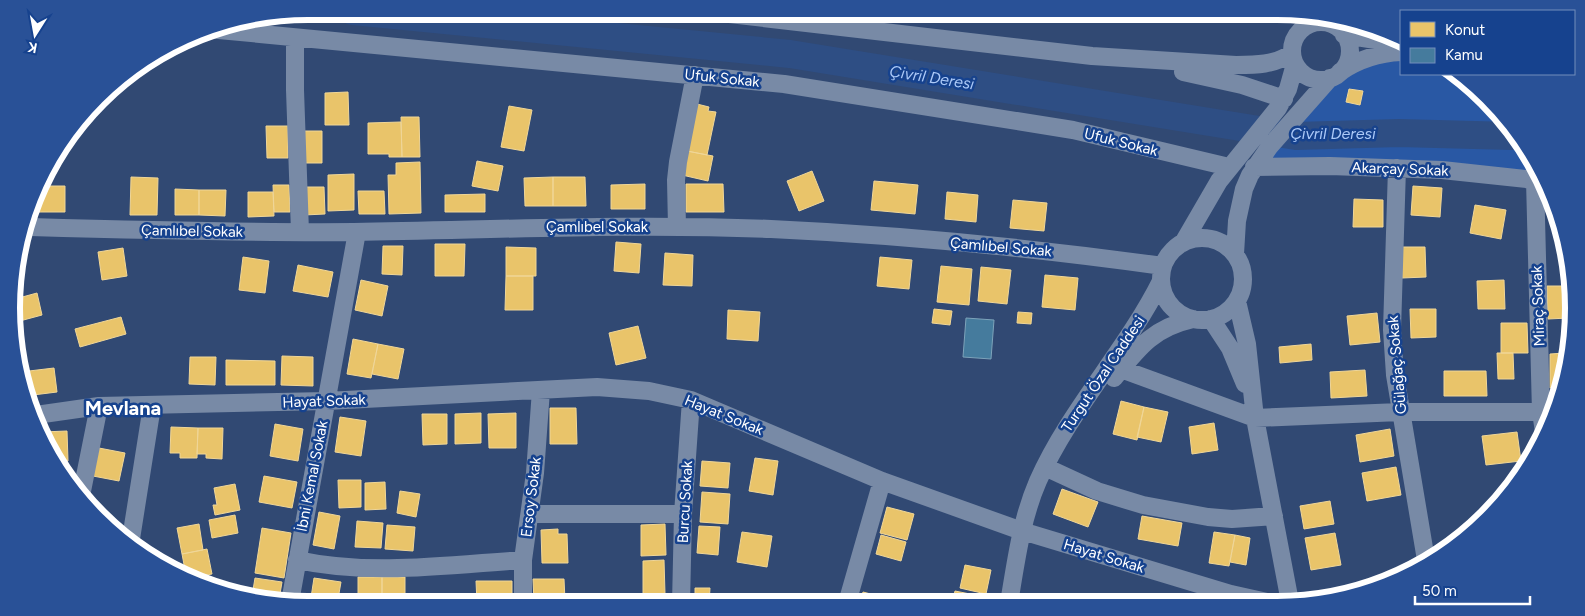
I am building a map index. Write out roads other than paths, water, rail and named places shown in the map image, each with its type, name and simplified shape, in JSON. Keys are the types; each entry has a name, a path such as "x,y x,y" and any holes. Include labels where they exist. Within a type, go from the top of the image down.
{"street":[{"path":"781,20 1092,56 1256,65 1285,58 1294,59"},
{"path":"1320,23 1305,22 1296,37 1294,59 1281,103 1229,167 1210,195 1183,243 1171,253 1162,273 1162,288 1168,302 1179,313 1193,319 1211,319 1226,313 1237,301 1243,288 1243,274 1235,254 1235,237 1240,203 1250,175 1270,146 1335,75 1348,57 1349,46 1341,29"},
{"path":"1341,29 1378,38"},
{"name":"Ufuk Sokak","path":"229,31 784,84 1073,130 1229,167"},
{"path":"295,38 294,90 300,232"},
{"path":"1294,59 1303,73 1318,80 1335,75 1364,59 1400,52"},
{"path":"1092,56 1212,77 1242,85 1281,103"},
{"path":"677,227 676,180 678,162 695,75"},
{"name":"Akarçay Sokak","path":"1254,168 1330,166 1397,168 1485,174 1535,180"},
{"name":"Gülağaç Sokak","path":"1397,168 1392,330 1395,375 1425,554"},
{"name":"Miraç Sokak","path":"1539,190 1547,409"},
{"name":"Çamlıbel Sokak","path":"32,227 240,232 357,232 566,227 770,229 904,237 1051,251 1162,273"},
{"name":"İbni Kemal Sokak","path":"291,595 357,232"},
{"path":"1183,243 1196,239 1210,239 1224,245 1235,254"},
{"name":"Turgut Özal Caddesi","path":"1010,596 1022,532 1031,500 1045,467 1068,425 1140,320 1162,273"},
{"path":"1237,301 1247,344 1255,418 1289,595"},
{"name":"Turgut Özal Caddesi","path":"1045,467 1121,369 1146,342 1157,333 1176,324 1193,319"},
{"path":"1211,319 1236,359 1255,418"},
{"path":"1121,369 1255,418 1400,412 1545,412"},
{"name":"Hayat Sokak","path":"40,414 99,406 326,401 597,387 649,391 691,400 882,481 1022,532 1242,596"},
{"name":"Ersoy Sokak","path":"523,596 523,560 535,474 542,390"},
{"name":"Burcu Sokak","path":"681,596 682,514 691,400"},
{"path":"83,487 99,406"},
{"path":"131,535 152,406"},
{"path":"1045,467 1097,491 1143,505 1208,517 1232,519 1274,516"},
{"path":"849,596 882,481"},
{"path":"530,514 682,514"},
{"path":"297,560 323,566 404,568 523,560"}],"waterway":[{"name":"Çivril Deresi","path":"444,20 790,54 1296,136 1399,133 1507,136"}],"district":[{"name":"Mevlana","path":"123,408"}]}
